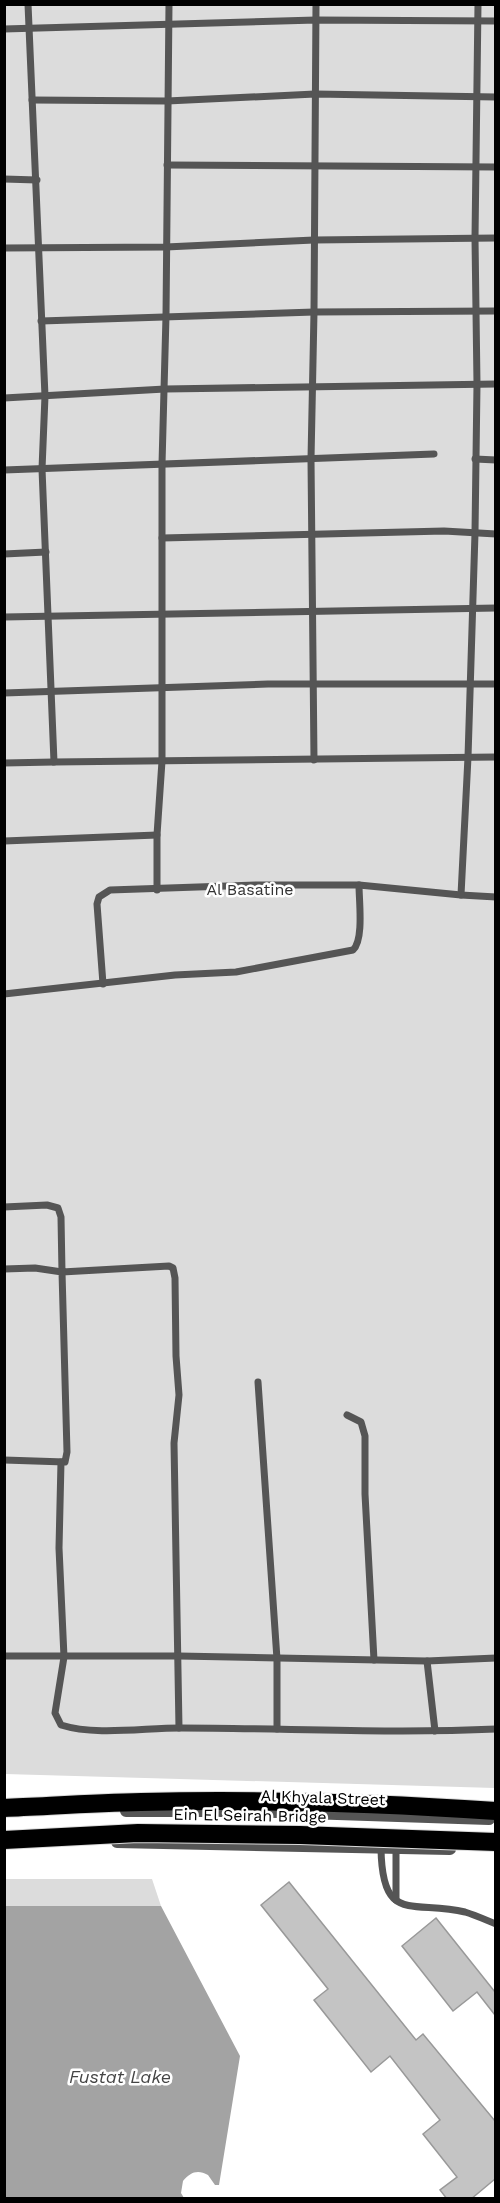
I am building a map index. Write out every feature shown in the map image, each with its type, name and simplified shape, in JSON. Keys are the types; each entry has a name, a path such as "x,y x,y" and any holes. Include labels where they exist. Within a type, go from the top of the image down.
{"highway":[{"name":"Ein El Seirah Bridge","path":"4,1810 141,1802 222,1802 495,1811"},
{"name":"Ein El Seirah Bridge","path":"4,1841 138,1833 300,1835 495,1842"}],"street":[{"name":"Al Khyala Street","path":"4,1810 244,1811 495,1819"},
{"path":"396,1849 397,1815"},
{"path":"4,1841 243,1843 495,1850"}],"lane":[{"path":"28,4 45,396 42,470 54,762"},
{"path":"157,890 163,688 162,464 165,389 169,4"},
{"path":"314,759 310,459 314,312 316,4"},
{"path":"461,894 475,533 478,4"},
{"path":"4,28 315,20 495,21"},
{"path":"32,100 167,101 315,94 495,97"},
{"path":"167,165 495,167"},
{"path":"4,179 37,180"},
{"path":"4,248 166,247 314,240 495,238"},
{"path":"41,321 314,312 495,311"},
{"path":"4,398 165,389 495,384"},
{"path":"4,470 434,454"},
{"path":"475,459 495,460"},
{"path":"162,538 444,531 495,534"},
{"path":"4,554 46,552"},
{"path":"4,617 495,608"},
{"path":"4,693 313,685 495,684"},
{"path":"4,763 495,757"},
{"path":"4,841 157,835"},
{"path":"103,984 97,917 99,897 110,890 157,890 199,885 359,885 495,897"},
{"path":"4,994 175,975 236,972 353,950 357,946 359,937 359,885"},
{"path":"4,1207 48,1204 58,1208 61,1217 67,1452 66,1461 61,1462 4,1460"},
{"path":"4,1269 35,1268 62,1272 169,1266 174,1271 179,1395 174,1443 179,1728"},
{"path":"258,1382 277,1659 277,1729"},
{"path":"347,1415 361,1422 365,1436 365,1494 374,1660"},
{"path":"61,1462 60,1559 64,1658 55,1713 61,1725 72,1729 96,1730 179,1728 435,1731 495,1729"},
{"path":"4,1656 64,1658 178,1656 427,1661 495,1658"},
{"path":"427,1661 435,1731"},
{"path":"381,1848 381,1874 386,1889 396,1900 412,1907 465,1912 495,1924"},
{"path":"396,1849 396,1900"}],"green space":[{"name":"Al Basatine","path":"5,5 495,5 495,1788 5,1774"},
{"path":"5,1879 152,1879 161,1906 5,1906"}],"water":[{"name":"Fustat Lake","path":"4,1906 161,1906 240,2056 219,2185 215,2185 208,2175 198,2172 188,2175 183,2181 181,2193 184,2198 5,2198"}],"building":[{"path":"289,1882 416,2040 423,2034 495,2121 495,2179 471,2199 447,2199 440,2190 457,2177 423,2134 440,2120 390,2056 371,2072 314,2000 328,1989 261,1905"},
{"path":"436,1918 495,1992 495,2015 477,1992 453,2011 402,1946"}]}
